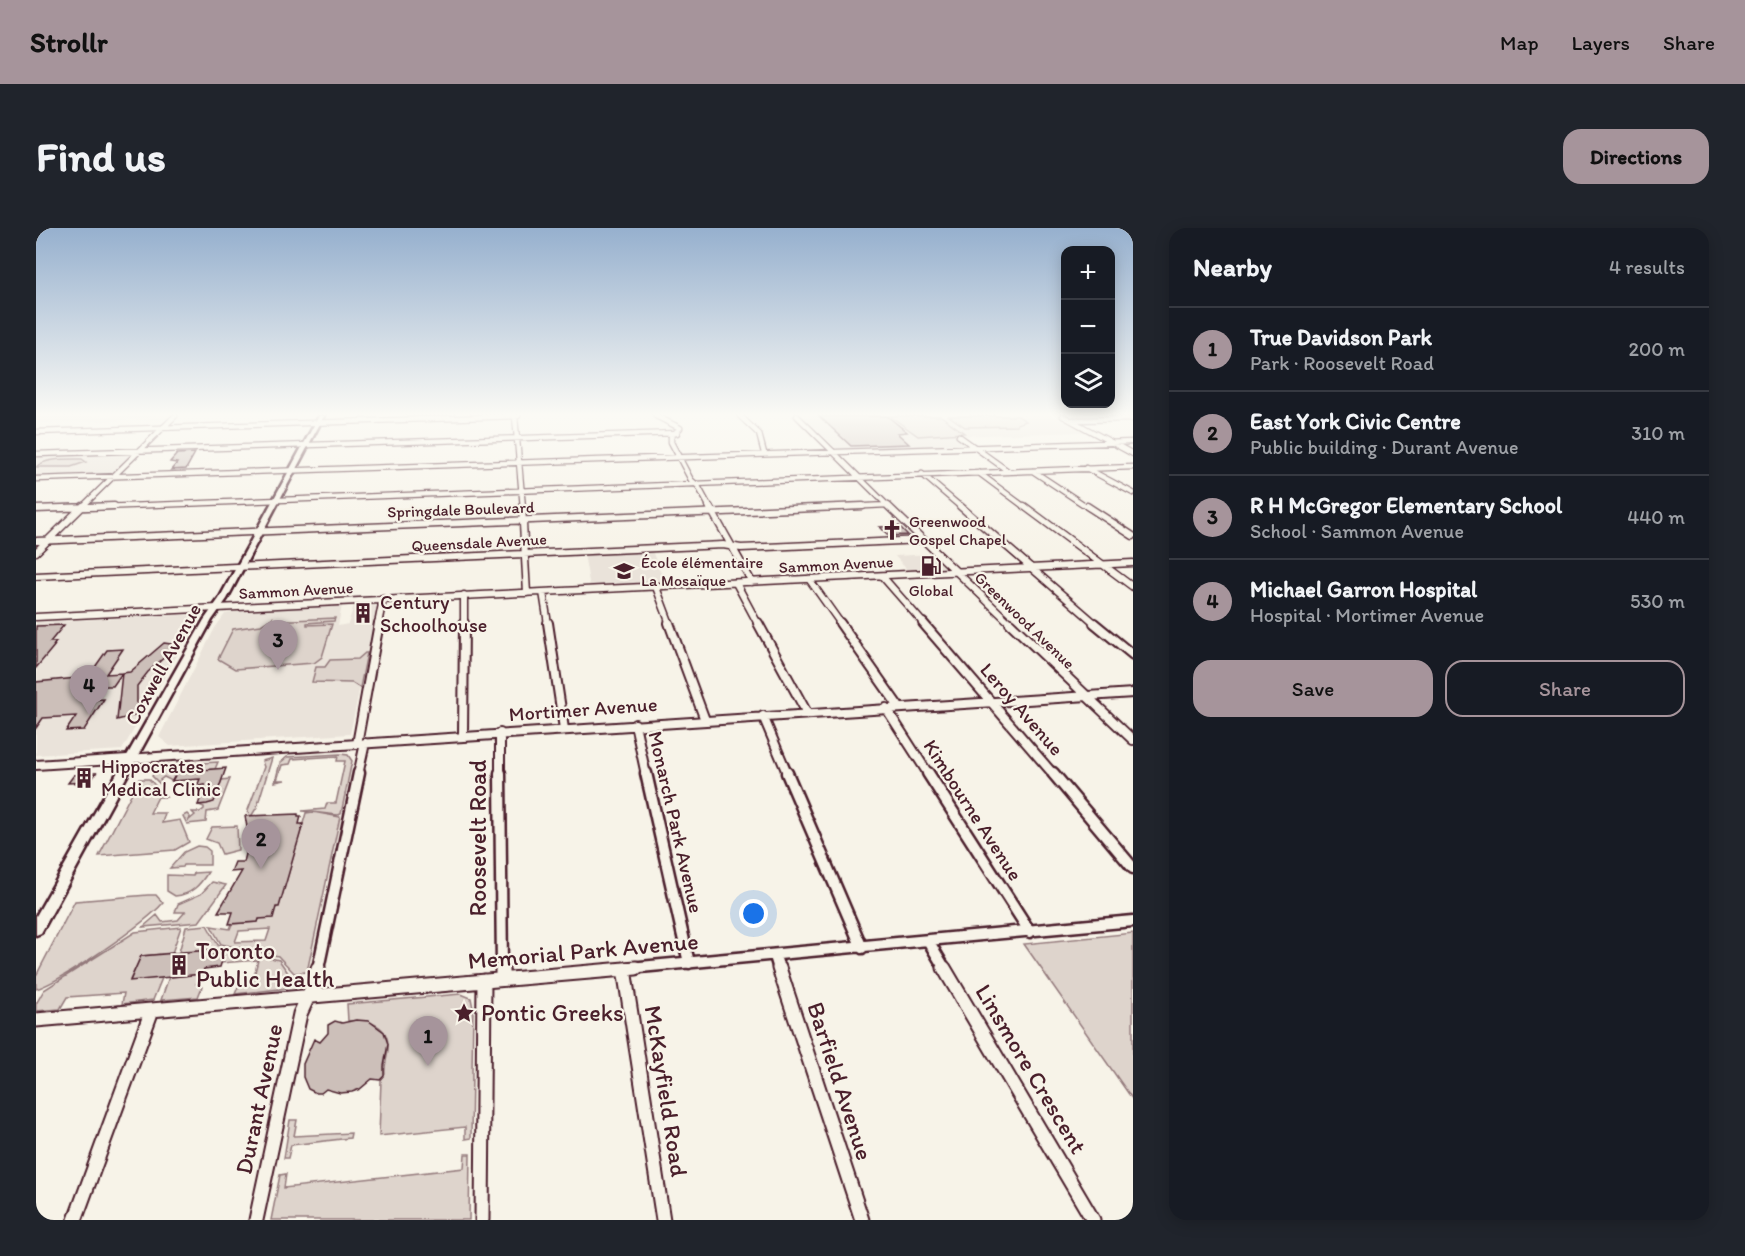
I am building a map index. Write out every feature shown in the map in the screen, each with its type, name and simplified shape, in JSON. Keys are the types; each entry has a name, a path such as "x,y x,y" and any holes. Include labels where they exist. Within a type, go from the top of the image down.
{"main road":[{"name":"Coxwell Avenue","path":"36,929 297,462"}],"street":[{"path":"36,552 129,462"},
{"path":"36,479 511,462"},
{"path":"519,462 527,593"},
{"path":"681,462 713,512 752,582"},
{"name":"Greenwood Avenue","path":"843,462 1133,740"},
{"path":"997,462 1009,471"},
{"path":"36,509 1133,467"},
{"path":"1086,468 1133,493"},
{"path":"1033,470 1133,536"},
{"path":"979,472 1133,587"},
{"path":"922,474 1133,655"},
{"name":"Springdale Boulevard","path":"36,541 887,504"},
{"name":"Queensdale Avenue","path":"36,576 723,545 741,548 923,540"},
{"name":"Sammon Avenue","path":"36,617 1133,563"},
{"name":"Leroy Avenue","path":"882,576 993,702 1133,868"},
{"path":"809,579 899,707"},
{"path":"736,583 807,713"},
{"path":"656,587 705,720"},
{"path":"543,592 564,729"},
{"name":"Roosevelt Road","path":"463,735 464,596"},
{"name":"Durant Avenue","path":"256,1220 300,1014 315,979 361,744 383,599"},
{"name":"Mortimer Avenue","path":"36,765 361,744 463,735 1133,693"},
{"name":"Kimbourne Avenue","path":"886,708 1030,932"},
{"path":"762,716 862,948"},
{"name":"Monarch Park Avenue","path":"635,724 689,963"},
{"name":"Roosevelt Road","path":"500,733 502,979"},
{"name":"Memorial Park Avenue","path":"36,1020 775,956 1133,921"},
{"name":"Linsmore Crescent","path":"929,942 1093,1220"},
{"name":"Barfield Avenue","path":"775,956 862,1220"},
{"name":"McKayfield Road","path":"624,969 663,1220"},
{"path":"482,1220 484,981"},
{"path":"75,1220 152,1010"}],"shaded area":[{"path":"36,462 123,462 110,474 36,477"},
{"path":"85,462 71,467 36,467 40,464"},
{"name":"École élémentaire La Mosaïque","path":"652,551 665,583 590,587 584,554"},
{"path":"932,554 947,569 908,571 895,556"},
{"path":"373,604 377,607 350,734 170,746 159,737 215,628 225,614 240,610 342,605 338,626 348,624 354,605"},
{"path":"201,614 122,750 36,755 36,622"},
{"path":"272,618 269,625 272,621 335,618 334,621 307,623 307,625 332,624 322,657 314,663 235,669 218,659 233,629 261,625"},
{"path":"367,653 360,688 352,683 312,682 316,667 325,667 330,660 358,659"},
{"path":"348,755 352,761 341,814 302,811 325,809 327,803 336,803 345,761 337,761 338,756 292,759 290,764 282,765 277,780 285,780 275,782 280,763 287,757"},
{"path":"272,758 257,807 249,816 248,810 264,767 262,761"},
{"path":"218,762 215,769 177,772 172,781 164,777 160,780 162,783 160,784 152,776 157,766 163,768 165,765"},
{"path":"139,779 149,779 166,797 158,797 150,813 165,813 162,823 180,820 189,842 175,850 99,856"},
{"path":"230,779 218,810 207,812 206,822 187,824 183,816 187,814 190,817 189,820 195,815 192,812 200,812 204,809 199,805 213,802 222,780"},
{"path":"313,812 340,817 307,972 294,973 278,956 221,944 211,926 230,929 232,924 258,922 279,906 306,813","holes":["270,929 266,941 235,942 239,931"]},
{"path":"237,826 238,850 222,854 217,843 206,839 212,827"},
{"path":"197,846 205,847 210,851 210,865 184,865 170,868 184,852"},
{"path":"208,872 198,885 186,894 175,896 167,891 167,875 193,876 194,873"},
{"path":"212,882 226,885 199,922 143,927 157,915 162,922 178,920 185,912 175,912 178,904 201,894"},
{"path":"156,895 163,903 102,951 64,975 36,989 36,976 75,901"},
{"path":"207,925 218,945 279,960 291,977 288,988 235,994 238,987 252,984 258,960 221,963 224,954 208,955 209,950 179,952 186,927"},
{"path":"181,927 172,953 141,956 130,980 162,978 153,1000 122,1004 124,993 67,997 60,1009 36,1011 36,1004 44,990 135,932"},
{"path":"1133,933 1133,1100 1024,944"},
{"path":"202,974 196,984 202,987 198,997 161,1000 169,977"},
{"path":"461,994 471,998 473,1008 471,1138 465,1139 465,1127 379,1136 381,1080 385,1074 388,1041 382,1029 377,1025 363,1021 348,1021 347,1004"},
{"path":"290,1120 297,1120 294,1136 351,1133 350,1138 291,1145 288,1158 284,1158"},
{"path":"465,1154 470,1154 469,1220 271,1220 280,1175 286,1174 284,1188 464,1168"}],"building":[{"path":"172,462 190,462 186,469 171,470 177,463"},
{"name":"Greenwood Gospel Chapel","path":"899,526 908,535 889,536 880,527"},
{"path":"64,625 50,642 56,642 53,646 55,645 36,668 36,626"},
{"path":"164,643 178,645 148,672 137,686 137,715 117,720 122,673 130,672"},
{"path":"123,649 106,674 122,673 113,686 98,686 88,700 104,699 84,730 66,731 76,716 43,718 36,728 36,682 88,677 107,650"},
{"path":"226,768 214,802 207,804 198,805 205,785 197,786 200,779 172,781 177,772"},
{"name":"Hippocrates Medical Clinic","path":"96,773 90,782 68,783 74,775"},
{"path":"298,814 301,816 299,824 303,824 279,907 276,907 273,918 259,919 258,922 229,924 233,912 218,912 242,871 231,872 235,862 244,862 247,850 249,838 245,816"},
{"name":"Toronto Public Health","path":"210,950 208,955 224,954 220,967 204,969 202,974 130,981 141,956"},
{"path":"356,1020 369,1021 384,1032 388,1044 384,1076 380,1080 372,1079 360,1089 352,1092 340,1093 326,1089 321,1093 316,1093 308,1089 303,1077 303,1064 314,1039 320,1042 328,1033 328,1025 335,1021 342,1023"}],"place":[{"name":"Greenwood Gospel Chapel","path":"892,530"},
{"name":"Global","path":"931,566"},
{"name":"École élémentaire La Mosaïque","path":"624,571"},
{"name":"Century Schoolhouse","path":"363,613"},
{"name":"R H McGregor Elementary School","path":"278,670"},
{"name":"Michael Garron Hospital","path":"89,715"},
{"name":"Hippocrates Medical Clinic","path":"84,778"},
{"name":"East York Civic Centre","path":"261,869"},
{"name":"Toronto Public Health","path":"179,965"},
{"name":"Pontic Greeks","path":"464,1013"},
{"name":"True Davidson Park","path":"428,1066"}]}
